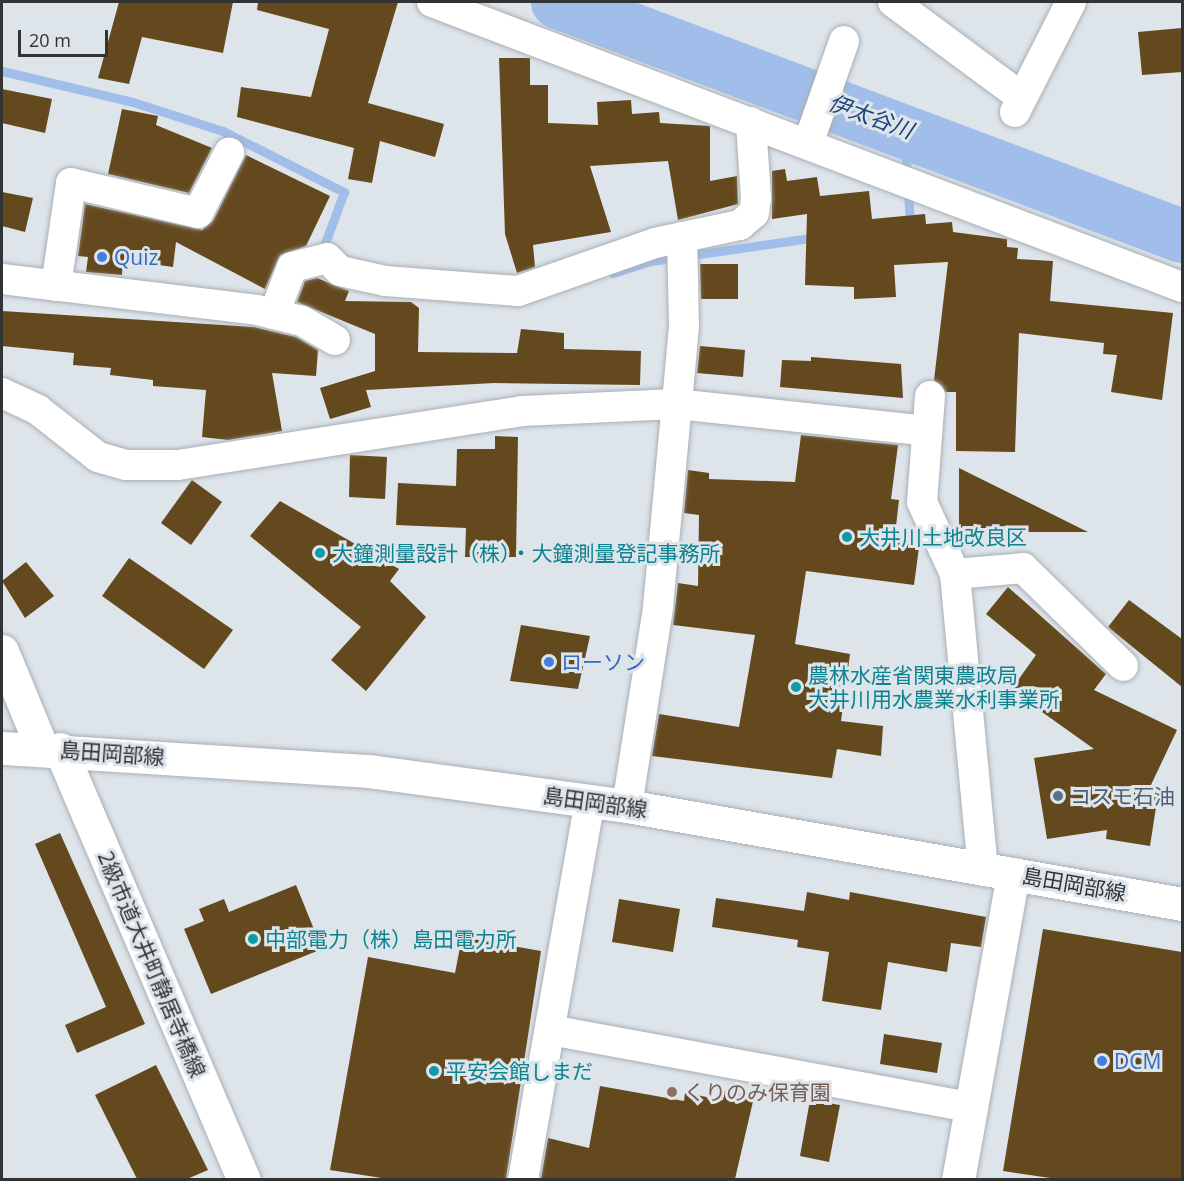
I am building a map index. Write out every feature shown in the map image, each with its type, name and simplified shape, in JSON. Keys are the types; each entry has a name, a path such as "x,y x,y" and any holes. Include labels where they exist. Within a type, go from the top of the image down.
{"main road":[{"name":"2級市道大井町静居寺橋線","path":"2,651 51,748 243,1179"},
{"name":"島田岡部線","path":"2,747 51,748 369,771 627,806 1182,904"},
{"path":"958,1179 971,1107 998,871"}],"street":[{"path":"432,2 1182,287"},
{"path":"893,2 1017,104 1071,2"},
{"path":"807,144 844,41"},
{"path":"274,314 292,267 327,258 340,271 385,281 518,291 682,237 740,225 754,213 751,122"},
{"path":"56,286 71,183 198,213 229,153"},
{"path":"627,806 658,607 684,326 682,237"},
{"path":"2,279 274,314 302,321 335,340"},
{"path":"2,393 38,410 98,457 126,465 178,465 522,411 676,404 927,431"},
{"path":"930,396 922,502 955,574 998,871"},
{"path":"955,574 1023,568 1123,666"},
{"path":"523,1179 590,801"},
{"path":"550,1030 971,1107"}],"building":[{"path":"119,2 233,2 223,53 142,37 129,84 98,78"},
{"path":"258,2 398,2 368,103 444,124 435,157 380,141 372,183 348,179 354,148 237,117 241,87 311,97 329,29 257,10"},
{"path":"1182,28 1182,72 1142,75 1138,32"},
{"path":"499,58 530,58 530,85 548,85 548,123 598,125 597,102 631,100 632,114 659,112 660,123 710,126 710,181 737,176 738,204 678,220 668,161 590,166 611,232 533,245 535,267 517,273 505,234"},
{"path":"2,89 52,99 45,133 2,123"},
{"path":"122,109 158,116 156,125 212,148 189,193 108,174"},
{"path":"246,155 330,196 306,246 280,255 265,289 176,242 173,267 123,260 122,275 86,272 88,257 78,256 85,204 202,230 213,221"},
{"path":"785,169 787,181 817,177 820,196 869,191 872,219 925,214 926,224 952,222 953,232 1007,239 1007,247 1018,248 1017,259 1053,261 1050,301 1173,313 1162,400 1111,392 1117,355 1103,354 1104,343 1019,333 1015,452 956,451 956,392 946,392 934,380 948,262 894,265 896,297 854,299 854,287 805,285 807,214 772,219 772,171"},
{"path":"2,192 33,198 25,232 2,226"},
{"path":"700,264 738,264 738,299 701,299"},
{"path":"317,278 349,291 345,301 411,302 419,308 418,352 517,353 521,329 564,333 564,349 641,351 640,385 494,383 366,390 371,407 330,419 320,388 375,371 375,334 297,302 305,281"},
{"path":"2,311 254,327 296,337 318,350 316,376 272,373 282,431 228,440 202,437 206,390 153,386 153,380 110,375 111,368 73,365 74,353 2,346"},
{"path":"700,346 745,350 743,377 697,373"},
{"path":"811,357 901,364 903,398 780,387 782,360 811,361"},
{"path":"801,435 898,445 891,499 899,500 895,535 920,540 914,585 806,571 795,644 850,654 841,721 883,726 881,756 837,749 832,778 652,756 659,714 739,727 755,635 673,625 678,583 698,586 699,515 684,513 688,470 709,473 709,479 795,482"},
{"path":"495,436 518,437 516,557 465,557 466,528 396,525 398,483 456,486 457,449 495,449"},
{"path":"350,455 387,457 385,499 349,497"},
{"path":"959,468 1088,532 959,532"},
{"path":"192,480 222,502 191,545 161,523"},
{"name":"大鐘測量設計（株）・大鐘測量登記事務所","path":"280,501 399,569 390,581 426,617 366,691 331,660 361,627 250,536"},
{"path":"129,558 233,630 204,669 102,596"},
{"path":"26,562 54,596 25,618 2,581"},
{"path":"1008,587 1106,674 1094,690 1177,730 1150,787 1159,788 1150,846 1106,839 1107,830 1047,839 1034,758 1094,749 1011,690 1036,655 986,614"},
{"path":"1129,600 1182,639 1182,687 1108,627"},
{"path":"521,625 590,636 578,689 510,681"},
{"path":"60,833 145,1024 77,1053 65,1025 106,1007 35,844"},
{"name":"中部電力（株）島田電力所","path":"296,885 322,949 211,994 184,929 204,921 199,909 224,899 229,912"},
{"path":"807,892 849,900 850,892 986,917 981,947 951,943 947,972 888,962 881,1010 822,1001 829,952 797,947 798,940 712,927 716,898 804,911"},
{"path":"619,899 680,909 673,952 612,942"},
{"name":"DCM","path":"1043,929 1182,952 1182,1179 1057,1179 1003,1171"},
{"name":"平安会館しまだ","path":"462,937 541,951 506,1179 388,1179 330,1170 368,957 455,973"},
{"path":"884,1034 942,1043 937,1073 880,1064"},
{"path":"156,1065 208,1170 187,1179 137,1179 95,1095"},
{"path":"600,1086 684,1101 685,1093 723,1100 724,1091 754,1097 735,1179 541,1179 548,1138 589,1148"},
{"path":"810,1100 840,1105 829,1162 800,1156"}],"waterway":[{"name":"伊太谷川","path":"558,2 1182,236"},
{"path":"2,71 133,102 223,131 344,192 321,254"},
{"path":"904,128 910,223 905,224"},
{"path":"613,273 651,261 817,237"}],"place":[{"name":"Quiz","path":"102,257"},
{"name":"大井川土地改良区","path":"847,537"},
{"name":"大鐘測量設計（株）・大鐘測量登記事務所","path":"320,553"},
{"name":"ローソン","path":"549,662"},
{"name":"農林水産省関東農政局 大井川用水農業水利事業所","path":"796,687"},
{"name":"コスモ石油","path":"1058,796"},
{"name":"中部電力（株）島田電力所","path":"253,939"},
{"name":"DCM","path":"1102,1061"},
{"name":"平安会館しまだ","path":"434,1071"},
{"name":"くりのみ保育園","path":"672,1092"}]}
